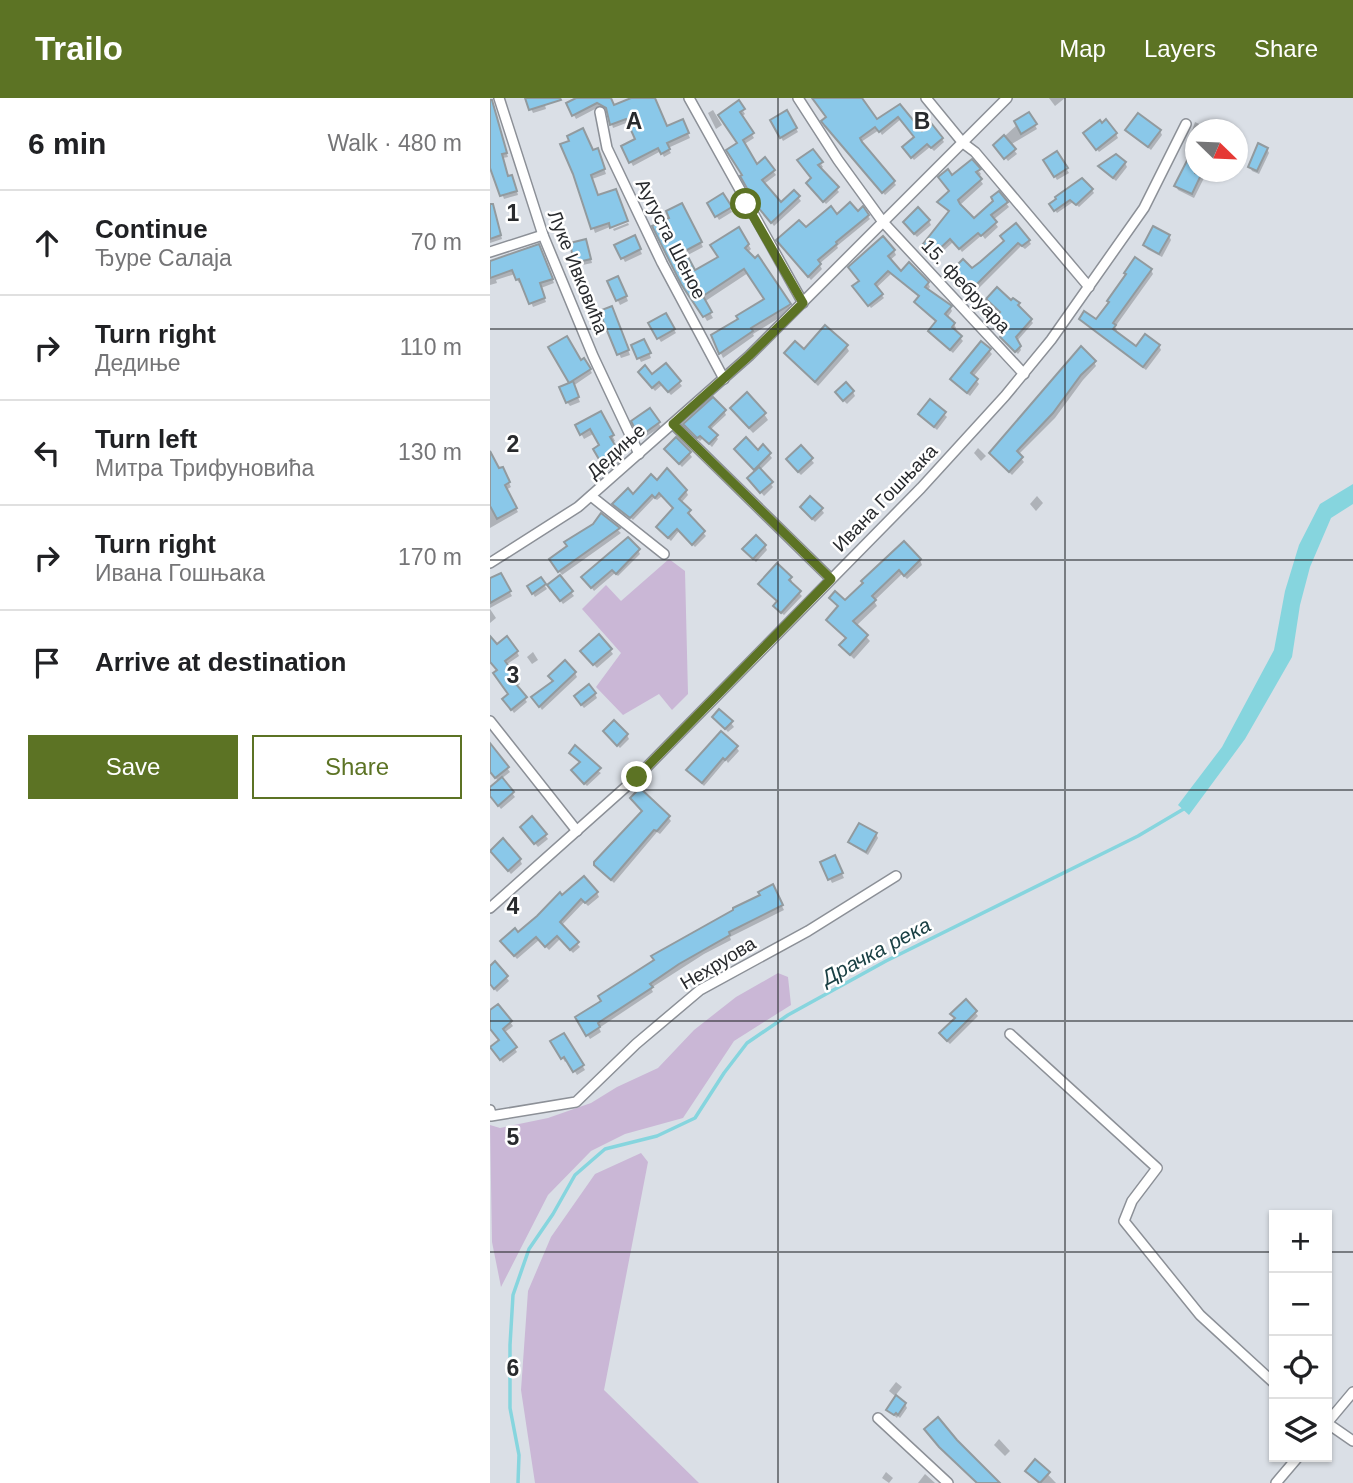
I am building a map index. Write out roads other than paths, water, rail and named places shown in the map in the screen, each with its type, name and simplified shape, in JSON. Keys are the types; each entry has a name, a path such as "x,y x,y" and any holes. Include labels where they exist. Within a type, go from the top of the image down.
{"street":[{"name":"Луке Ивковића","path":"499,98 543,235 593,356 639,454"},
{"path":"689,98 803,303"},
{"name":"15. фебруара","path":"798,98 883,222 1024,374"},
{"path":"926,98 1089,287"},
{"name":"Дедиње","path":"490,563 592,496 724,379 1007,98"},
{"name":"Аугуста Шеное","path":"600,112 607,148 662,263 724,379"},
{"name":"Ивана Гошњака","path":"490,908 637,777 920,488 1024,374 1144,208 1185,126"},
{"path":"490,253 543,235"},
{"path":"673,424 831,579"},
{"path":"592,496 664,554"},
{"path":"490,721 577,831"},
{"name":"Нехруова","path":"490,1110 491,1116 576,1102 636,1044 700,990 808,931 896,876"},
{"path":"1010,1034 1157,1168 1132,1201 1124,1221 1200,1315 1269,1378"},
{"path":"1332,1417 1353,1392"},
{"path":"878,1418 948,1483"},
{"path":"1332,1426 1353,1441"},
{"path":"1276,1483 1294,1462"}],"water":[{"path":"1353,484 1353,504 1331,518 1310,567 1300,605 1292,657 1245,739 1189,815 1178,805 1222,747 1274,650 1285,591 1299,545 1320,504"}],"waterway":[{"name":"Драчка река","path":"518,1483 519,1455 510,1408 513,1295 529,1249 575,1175 605,1149 657,1136 695,1118 747,1043 788,1015 886,961 1138,836 1187,807"}]}
